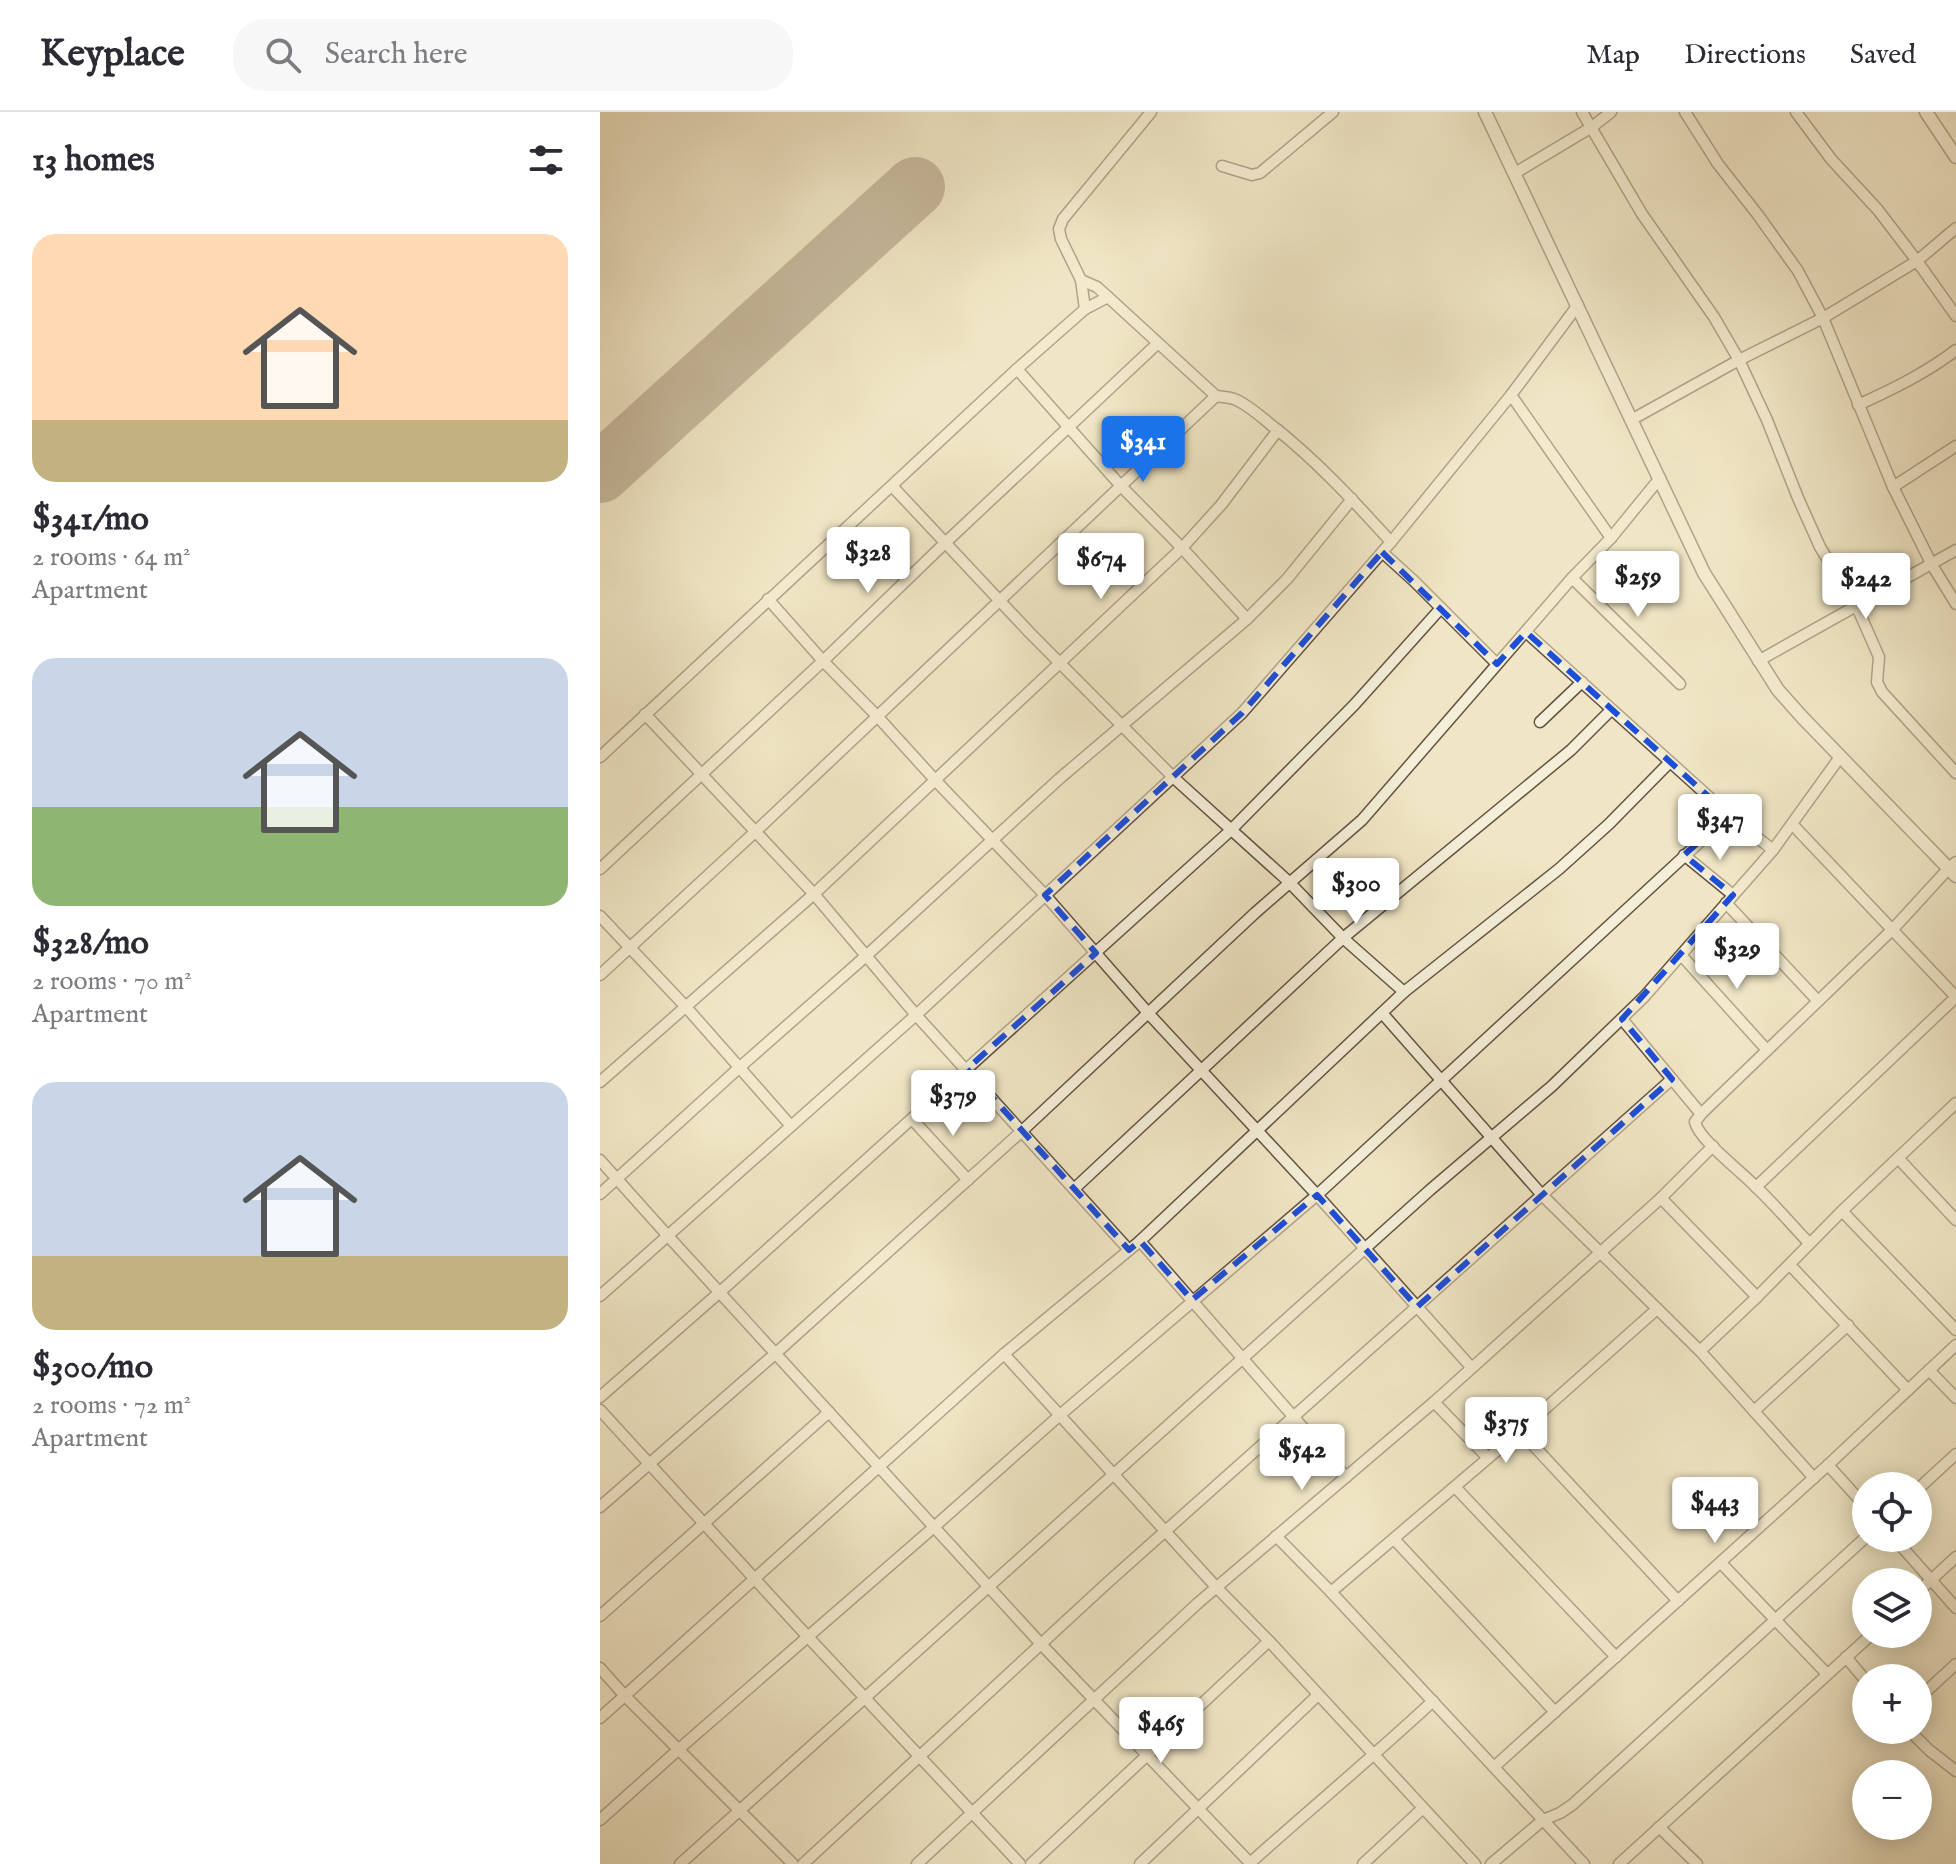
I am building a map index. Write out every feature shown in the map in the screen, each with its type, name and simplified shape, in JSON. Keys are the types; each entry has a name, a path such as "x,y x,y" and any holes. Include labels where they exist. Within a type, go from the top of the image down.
{"street":[{"path":"1085,309 1081,280 1059,229 1063,219 1151,112"},
{"path":"1222,166 1252,175 1260,173 1333,112"},
{"path":"1485,112 1704,573 1758,661 1778,690 1840,757 1954,869 1766,1049 1695,1122 1713,1146 1809,1243"},
{"path":"1582,112 1642,214 1714,317 1739,360 1820,547 1857,607 1879,657 1877,682 1882,692 1956,773"},
{"path":"1515,173 1592,127 1611,112"},
{"path":"1685,112 1718,164 1798,271 1823,318 1893,487 1932,565 1956,604"},
{"path":"1796,112 1814,138 1878,210 1956,316"},
{"path":"1926,112 1956,157"},
{"path":"1631,420 1823,318 1917,261 1956,228"},
{"path":"1081,280 1097,287 1216,396 1243,403 1278,430 1316,463 1391,542"},
{"path":"600,757 1017,369 1085,309 1108,297"},
{"path":"600,1296 916,1015 1242,713 1391,542 1511,395 1578,305"},
{"path":"600,869 1157,344"},
{"path":"1858,405 1914,378 1956,350"},
{"path":"1017,369 1120,485 1247,619"},
{"path":"1511,395 1611,538"},
{"path":"600,975 1216,396"},
{"path":"600,1082 814,894 1182,548 1221,505 1278,430"},
{"path":"1893,487 1956,446"},
{"path":"600,1507 968,1180 1289,882 1362,820 1572,578 1611,538 1660,478"},
{"path":"892,486 1174,778 1404,992"},
{"path":"600,1194 866,956 992,838 1247,619 1287,579 1352,499"},
{"path":"1758,661 1956,550"},
{"path":"1382,552 1497,664"},
{"path":"1572,578 1680,684"},
{"path":"768,599 1045,895 1149,1014 1471,1367"},
{"path":"600,1397 1230,831 1355,704 1441,608"},
{"path":"1526,632 1729,815 1773,850"},
{"path":"1540,722 1582,682"},
{"path":"1074,1189 1343,938 1571,750 1611,710"},
{"path":"645,714 814,894 916,1015 1129,1250"},
{"path":"680,1864 1552,1086 1682,956 1773,850 1840,757"},
{"path":"600,1718 1004,1354 1140,1241 1404,992 1559,869 1670,762"},
{"path":"600,1820 1060,1415 1317,1195 1729,815"},
{"path":"1756,1187 1956,997 1792,824"},
{"path":"1684,855 1729,899 1818,1001"},
{"path":"600,916 791,1126"},
{"path":"1682,956 1766,1049"},
{"path":"1382,1013 1542,1195 1700,1351 1814,1478"},
{"path":"1622,1019 1701,1114"},
{"path":"803,1864 1165,1531 1672,1079"},
{"path":"1700,1351 1842,1211 1955,1107"},
{"path":"912,1119 968,1180"},
{"path":"917,1864 1198,1603 1434,1402 1661,1198 1713,1146"},
{"path":"1898,1158 1956,1220"},
{"path":"600,1160 1041,1644 1250,1864 1433,1701"},
{"path":"1661,1198 1757,1297"},
{"path":"1842,1211 1956,1330"},
{"path":"1140,1241 1346,1477"},
{"path":"1790,1265 1908,1390"},
{"path":"1331,1592 1657,1309"},
{"path":"1754,1411 1848,1325"},
{"path":"1494,1767 1721,1563 1956,1345"},
{"path":"1004,1354 1474,1864"},
{"path":"1929,1370 1956,1398"},
{"path":"1434,1402 1488,1458"},
{"path":"600,1410 1020,1864"},
{"path":"600,1616 829,1412"},
{"path":"1520,1431 1678,1601"},
{"path":"1932,1476 1956,1454"},
{"path":"1828,1465 1852,1492"},
{"path":"1455,1487 1616,1657"},
{"path":"1276,1536 1584,1864"},
{"path":"1394,1539 1555,1712"},
{"path":"1491,1864 1543,1820 1572,1805 1852,1550"},
{"path":"1906,1552 1920,1568"},
{"path":"1932,1578 1956,1557"},
{"path":"1721,1563 1827,1674"},
{"path":"1932,1582 1956,1608"},
{"path":"1031,1864 1269,1641"},
{"path":"1619,1864 1856,1648"},
{"path":"1846,1657 1852,1664"},
{"path":"1932,1686 1956,1664"},
{"path":"600,1668 793,1864"},
{"path":"1140,1864 1318,1695"},
{"path":"1923,1744 1955,1769"},
{"path":"1363,1864 1423,1808"},
{"path":"1659,1827 1697,1864"}],"highlighted area":[{"path":"1382,552 1497,664 1526,632 1729,815 1684,855 1733,895 1622,1019 1672,1079 1417,1307 1317,1195 1192,1300 1140,1241 1129,1250 967,1069 1096,953 1045,895 1242,713"}],"runway":[{"path":"600,473 915,187"}]}
